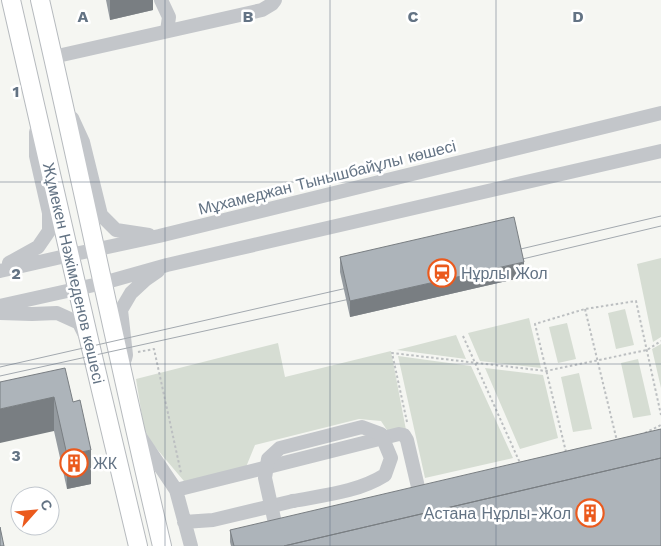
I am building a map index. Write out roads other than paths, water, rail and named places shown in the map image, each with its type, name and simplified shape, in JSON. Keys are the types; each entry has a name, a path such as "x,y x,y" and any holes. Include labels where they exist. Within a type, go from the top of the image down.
{"main road":[{"name":"Жұмекен Нәжімеденов көшесі","path":"11,0 138,546"},
{"name":"Жұмекен Нәжімеденов көшесі","path":"40,0 103,282 124,364 134,428 162,546"}],"street":[{"path":"161,0 169,17 167,31"},
{"path":"53,57 262,10 276,0"},
{"path":"63,99 83,142 101,215 116,230 159,236"},
{"path":"0,269 38,247 49,231 49,213 36,156 36,106"},
{"name":"Мұхамеджан Тынышбайұлы көшесі","path":"0,269 159,236 661,113"},
{"path":"0,306 167,265 661,151"},
{"path":"124,364 122,310 131,293 167,265"},
{"path":"0,313 57,313 79,323 90,344"},
{"path":"184,522 213,520 293,501 348,491 375,481 385,475 391,458 381,434 362,427 280,448 268,459 265,478 279,541 283,546"},
{"path":"134,428 180,489 184,522 191,546"},
{"path":"180,489 399,434 404,435 407,440 418,487"}],"tram line":[{"path":"508,252 661,216"},
{"path":"510,262 661,226"},
{"path":"0,367 356,286"},
{"path":"0,376 359,297"}],"place":[{"name":"Нұрлы Жол","path":"442,273"},
{"name":"ЖК","path":"74,463"},
{"name":"Астана Нұрлы-Жол","path":"590,513"}]}
